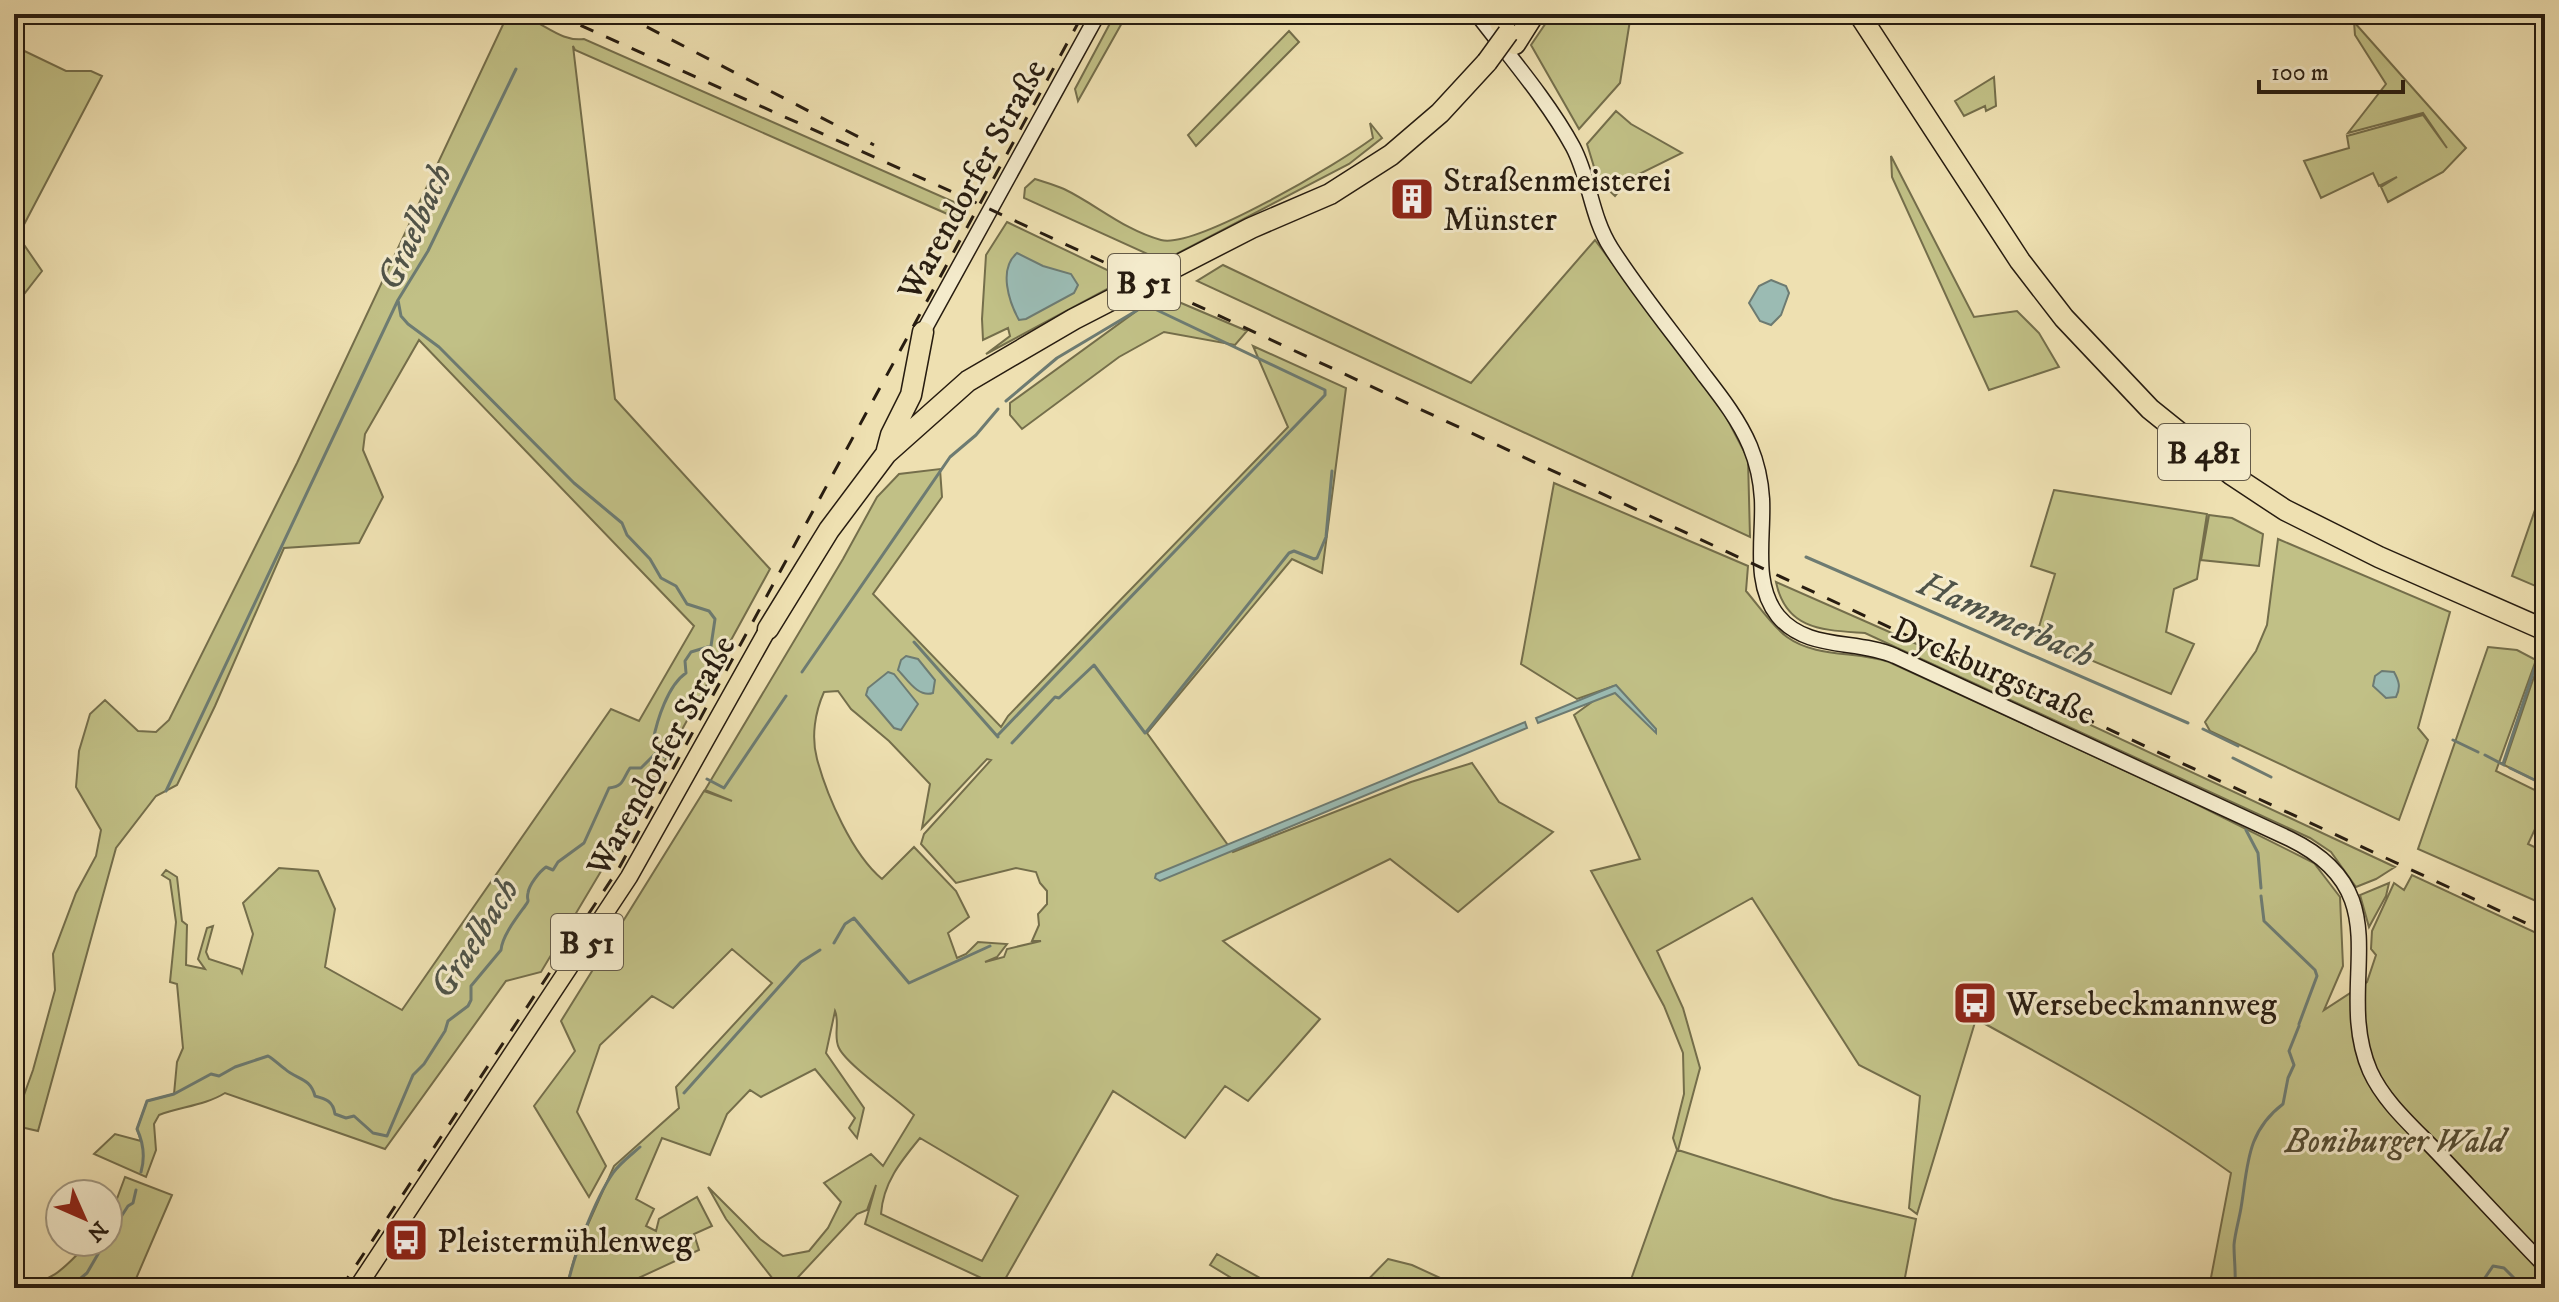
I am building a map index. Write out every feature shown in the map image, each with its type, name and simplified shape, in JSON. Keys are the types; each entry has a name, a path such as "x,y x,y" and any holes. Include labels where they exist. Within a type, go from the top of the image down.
{"highway":[{"path":"1487,61 1507,28 1520,14"},
{"path":"1507,28 1534,14"},
{"name":"B 481","path":"1859,14 2020,261 2064,318 2150,409 2232,475 2285,510 2379,557 2545,630"},
{"name":"B 51","path":"886,454 975,376 1050,331 1251,228 1396,163 1431,135 1487,61"},
{"name":"B 51","path":"1251,228 1289,200 1397,135 1487,61"},
{"path":"886,454 891,435 911,395 923,332"},
{"name":"Warendorfer Straße","path":"768,629 829,530 886,454"}],"main road":[{"name":"Warendorfer Straße","path":"357,1288 629,877 768,629"}],"street":[{"name":"Warendorfer Straße","path":"923,332 1098,14"},
{"name":"Dyckburgstraße","path":"1477,14 1573,147 1600,230 1611,248 1721,397 1743,432 1755,460 1760,484 1763,586 1780,619 1813,640 1870,647 1904,660 2297,843 2319,857 2342,882 2357,915 2361,947 2357,1019 2364,1054 2375,1080 2400,1113 2545,1266"}],"green space":[{"path":"508,14 529,18 565,37 584,39 954,202 961,220 575,50 573,46 615,399 770,569 644,799 541,972 506,981 385,1149 225,1093 159,1115 154,1124 156,1150 146,1177 94,1154 115,1134 141,1141 137,1129 147,1101 174,1094 177,1062 183,1048 177,984 170,982 176,922 170,880 162,875 166,870 177,877 182,921 187,925 186,965 205,969 198,959 207,928 213,926 206,952 209,959 240,969 242,973 253,934 243,903 279,868 318,871 335,909 325,967 402,1010 611,709 639,721 694,626 419,340 365,434 363,450 383,497 359,543 284,548 177,785 156,796 116,848 38,1131 25,1128 15,1120 33,1070 55,990 53,954 76,893 96,856 101,830 76,787 79,751 90,714 105,700 138,731 156,732 169,720 297,463"},
{"path":"1115,14 1127,14 1078,101 1075,89"},
{"path":"1552,14 1631,14 1620,83 1579,129 1531,45"},
{"path":"2354,22 2466,148 2443,172 2388,202 2381,187 2397,177 2379,186 2373,173 2321,198 2304,161 2349,148 2347,136 2423,115 2447,148 2423,113 2348,133 2386,84 2355,35"},
{"path":"1289,31 1299,42 1196,146 1188,135"},
{"path":"14,46 66,71 91,71 102,76 18,236 42,271 14,307"},
{"path":"1994,77 1996,106 1986,111 1985,106 1964,116 1955,101"},
{"path":"1616,111 1631,124 1682,153 1629,179 1615,196 1598,180 1587,144"},
{"path":"1370,123 1382,138 1349,164 1163,261 1024,198 1025,188 1035,179 1064,189 1148,236 1161,240 1179,239 1235,218 1331,165 1373,138"},
{"path":"1891,156 1974,317 2017,311 2039,333 2059,367 1989,390 1892,177"},
{"path":"1007,222 1126,279 986,354 1010,336 1008,328 983,340 982,319 986,255"},
{"path":"1595,240 1723,411 1748,459 1750,537 1197,281 1223,265 1471,383"},
{"path":"1160,294 1247,331 1235,345 1164,332 1119,357 1022,429 1010,415 1010,403"},
{"path":"1253,346 1346,388 1322,573 1292,559 1147,733 1233,852 1411,782 1472,763 1499,802 1553,832 1458,912 1390,859 1223,941 1320,1019 1248,1101 1225,1086 1185,1138 1113,1091 1000,1288 987,1288 990,1282 865,1224 876,1185 867,1210 857,1214 788,1288 780,1288 726,1219 708,1187 760,1239 783,1256 809,1251 828,1228 841,1202 824,1183 871,1154 883,1166 914,1115 844,1055 837,1044 835,1011 826,1053 864,1108 857,1138 849,1128 855,1118 815,1069 761,1097 750,1090 727,1114 710,1155 662,1138 636,1199 654,1209 646,1226 656,1231 659,1219 697,1197 712,1226 694,1234 699,1250 617,1288 566,1288 577,1249 614,1166 679,1108 676,1087 772,983 732,949 673,1008 652,996 600,1045 577,1112 606,1166 589,1197 534,1106 575,1051 561,1021 704,791 732,801 705,790 877,497 899,474 940,469 942,497 873,594 1001,727 1008,716 1288,427","holes":["838,691 851,709 889,741 930,784 922,828 987,759 991,760 924,834 921,844 956,883 1016,868 1036,872 1047,891 1047,904 1038,914 1039,925 1032,941 1041,941 1007,949 1004,957 985,962 997,957 1007,944 978,942 957,958 948,933 969,917 956,891 914,847 882,879 871,868 842,824 815,751 816,716 824,692","920,1138 1018,1196 982,1261 881,1214 889,1182"]},
{"path":"2545,481 2545,590 2512,576"},
{"name":"Boniburger Wald","path":"1554,483 1748,566 1746,591 1776,627 1798,644 1889,662 2178,795 2314,863 2340,897 2343,966 2324,1010 2367,982 2376,955 2371,949 2372,931 2394,883 2404,890 2412,875 2545,937 2545,1288 2209,1288 2231,1173 2138,1111 1976,1019 1917,1214 1909,1208 1920,1096 1859,1065 1752,898 1657,951 1683,1008 1700,1068 1678,1150 1833,1199 1916,1219 1903,1288 1628,1288 1677,1150 1673,1138 1684,1094 1683,1053 1664,1006 1591,871 1640,859 1574,715 1614,686 1577,699 1521,664"},
{"path":"2054,490 2207,514 2197,579 2174,589 2166,632 2194,644 2171,694 2036,637 2055,574 2031,566"},
{"path":"2209,515 2232,518 2263,534 2259,566 2201,560"},
{"path":"2278,539 2450,612 2418,728 2428,740 2399,820 2210,731 2205,722 2256,651 2267,625"},
{"path":"1776,582 1919,645 2395,867 2356,887 2331,852 2310,838 1865,633 1809,625 1788,610"},
{"path":"2488,647 2517,650 2536,660 2496,771 2545,795 2545,812 2528,844 2545,852 2545,905 2418,849"},
{"path":"2539,662 2545,665 2545,785 2504,765"},
{"path":"2389,883 2386,896 2369,927 2360,895"},
{"path":"125,1177 172,1195 132,1288 14,1288 14,1285 47,1278 74,1258 124,1258"},
{"path":"1217,1254 1278,1288 1248,1288 1210,1265"},
{"path":"1388,1259 1412,1265 1462,1288 1408,1288 1384,1278 1379,1288 1360,1288"}],"water":[{"path":"1017,253 1043,266 1071,274 1078,285 1074,293 1019,320 1007,286 1008,268"},
{"path":"1771,280 1786,286 1789,293 1781,315 1771,325 1760,321 1749,303 1759,286"},
{"path":"906,656 918,659 935,680 933,693 922,693 898,670"},
{"path":"2382,671 2394,672 2399,684 2396,697 2386,698 2373,686 2375,676"},
{"path":"888,672 894,674 918,704 901,730 894,728 866,695 868,688"},
{"path":"1616,685 1656,729 1656,733 1615,693 1538,723 1536,718"},
{"path":"1525,722 1527,728 1160,881 1155,878 1156,874"}],"waterway":[{"path":"166,791 398,300 428,251 516,69"},
{"name":"Graelbach","path":"141,1172 143,1150 137,1129 147,1101 174,1094 211,1074 219,1076 268,1056 306,1082 315,1096 331,1103 335,1114 346,1118 354,1116 373,1133 387,1136 413,1075 424,1064 448,1021 468,1006 471,986 501,950 507,933 528,902 528,893 537,875 546,867 553,870 558,862 584,843 609,788 620,784 630,768 641,768 658,751 653,741 657,723 669,694 686,673 685,661 691,652 711,646 715,619 709,611 687,604 676,586 661,578 650,559 627,535 622,523 574,483 439,347 408,324 401,316 398,300"},
{"path":"997,736 1325,395 1325,390 1140,302"},
{"path":"1006,401 1057,358 1151,302"},
{"path":"802,672 950,457 976,435 998,409"},
{"path":"1012,743 1055,697 1059,698 1094,665 1145,733 1289,553 1294,551 1317,558 1326,537 1332,471"},
{"name":"Hammerbach","path":"1806,557 2188,723"},
{"path":"914,642 998,737"},
{"path":"2503,764 2536,664"},
{"path":"707,779 724,788 786,696"},
{"name":"Hammerbach","path":"2203,729 2238,746"},
{"path":"2453,740 2478,752"},
{"path":"656,755 671,758"},
{"path":"2485,755 2504,765"},
{"name":"Hammerbach","path":"2233,758 2271,777"},
{"path":"2510,768 2545,785"},
{"name":"Hammerbach","path":"2246,830 2258,853 2261,888"},
{"name":"Hammerbach","path":"2261,896 2264,921 2315,970 2317,976 2299,1024"},
{"path":"834,943 845,924 854,918 909,983 990,946"},
{"path":"684,1093 801,962 820,950"},
{"name":"Hammerbach","path":"2235,1288 2235,1240 2251,1151 2262,1126 2283,1104 2294,1065 2289,1051 2299,1026"},
{"path":"567,1288 579,1245 606,1184 616,1169 640,1147"},
{"name":"Graelbach","path":"124,1212 133,1203 136,1190"},
{"name":"Graelbach","path":"69,1288 87,1273 96,1258"},
{"path":"2478,1288 2493,1266 2504,1268 2524,1288"}],"railway":[{"path":"555,14 968,199 2545,932"},
{"path":"622,14 874,145"},
{"path":"341,1288 619,868 1083,14"}],"place":[{"name":"Straßenmeisterei Münster","path":"1412,199"},
{"name":"Wersebeckmannweg","path":"1975,1003"},
{"name":"Pleistermühlenweg","path":"406,1240"}]}
